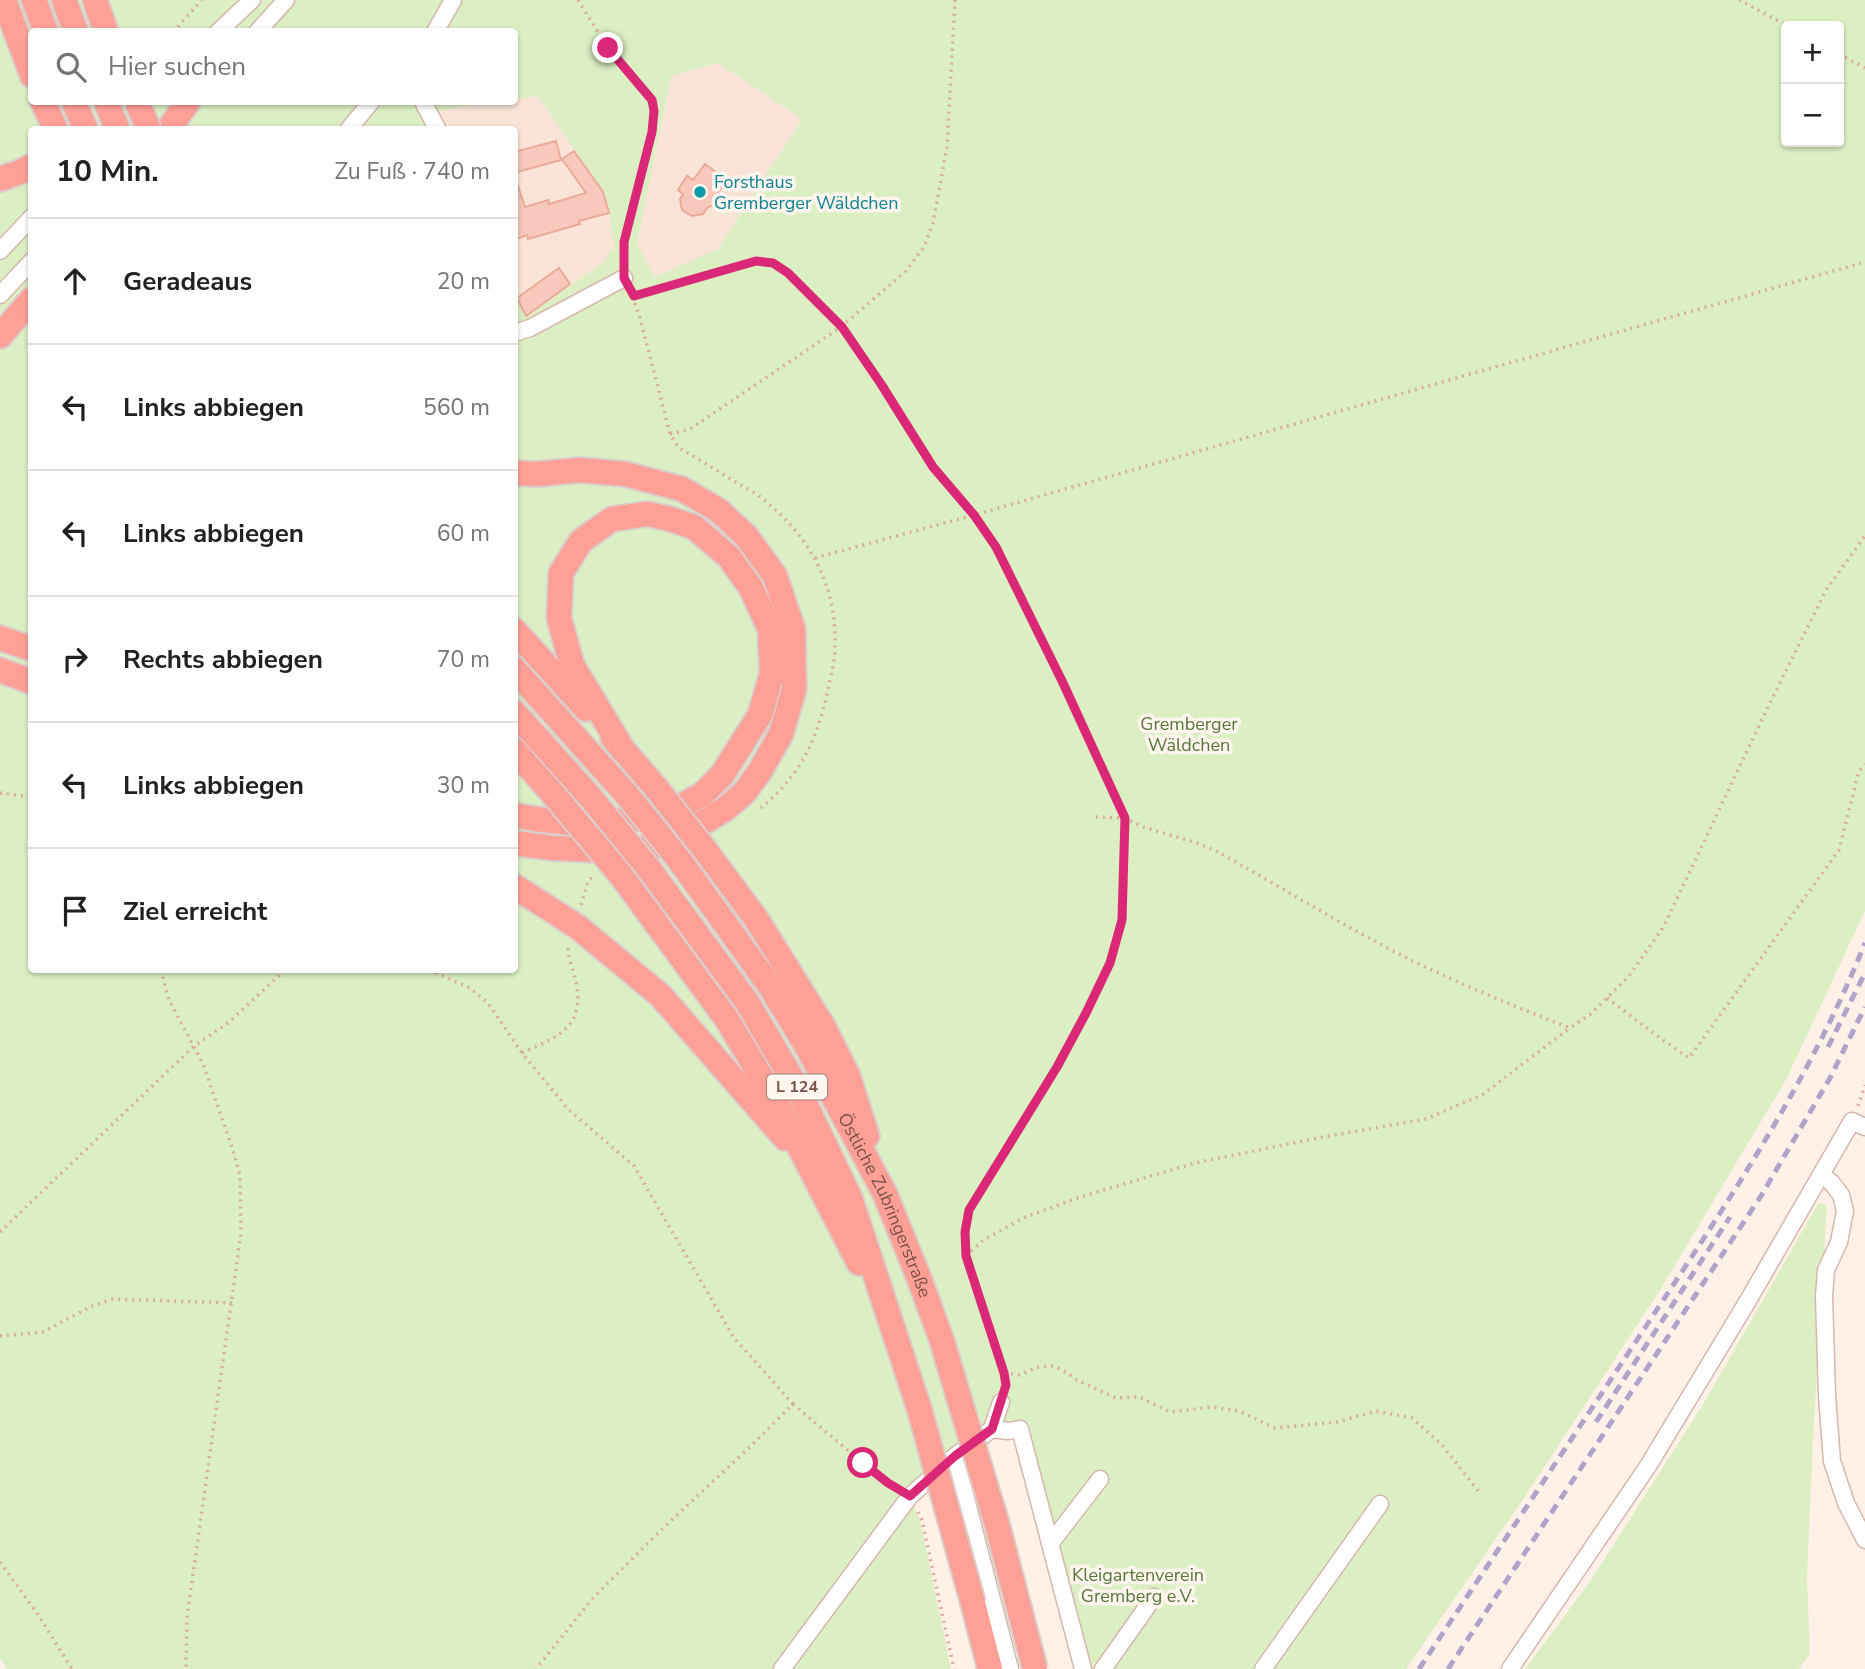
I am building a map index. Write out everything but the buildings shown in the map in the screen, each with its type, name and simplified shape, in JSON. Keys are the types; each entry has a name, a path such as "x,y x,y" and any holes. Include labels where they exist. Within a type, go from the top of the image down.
{"highway":[{"path":"4,0 28,64"},
{"path":"34,0 44,28"},
{"path":"64,0 74,28"},
{"path":"94,0 104,28"},
{"path":"44,105 54,126"},
{"path":"75,105 84,126"},
{"path":"107,105 116,126"},
{"path":"138,105 147,126"},
{"path":"171,126 186,105"},
{"path":"0,179 28,168"},
{"path":"0,336 28,304"},
{"path":"518,473 579,470 625,474 682,489 718,510 746,536 775,576 793,629 794,689 781,734 744,793 725,809 681,836 649,848 618,851 518,844"},
{"path":"518,816 570,823 612,822 667,814 703,794 722,775 760,715 772,673 770,629 751,588 729,557 694,527 647,514 612,519 581,541 561,573 559,618 572,665 623,750"},
{"path":"518,635 656,788 757,920 824,1028 848,1076 885,1194"},
{"path":"0,638 28,648"},
{"path":"0,670 28,680"},
{"name":"Östliche Zubringerstraße","path":"518,672 627,795 680,862 770,986 806,1045 885,1194 942,1341 997,1524 1035,1669"},
{"path":"0,689 28,693"},
{"name":"Östliche Zubringerstraße","path":"518,716 591,798 649,869 747,1002 798,1089 850,1198 919,1408 990,1669"},
{"path":"518,754 620,874 726,1018 777,1103 894,1333"},
{"path":"518,889 574,925 660,995 806,1162"}],"street":[{"path":"222,28 251,0"},
{"path":"261,28 286,0"},
{"path":"437,28 453,0"},
{"path":"122,126 141,105"},
{"path":"165,126 185,105"},
{"path":"351,126 369,105"},
{"path":"425,105 437,126"},
{"path":"0,251 28,221"},
{"path":"0,295 28,265"},
{"path":"518,331 530,328 624,278"},
{"path":"1510,1669 1648,1466 1821,1175 1859,1124"},
{"path":"1821,1175 1831,1182 1841,1195 1845,1211 1839,1242 1826,1270 1824,1296 1832,1461 1846,1503 1865,1540"},
{"path":"782,1669 910,1496 955,1456 992,1429 1001,1402"},
{"path":"992,1429 1020,1429 1083,1669"},
{"path":"955,1456 1010,1669"},
{"path":"1050,1544 1100,1479"},
{"path":"1263,1669 1380,1504"},
{"path":"1103,1669 1154,1597"}],"path":[{"path":"177,28 202,0"},
{"path":"578,0 608,48 652,100 652,132 624,242 624,278 634,296 670,434 678,447 763,499 794,528 815,558 1865,262"},
{"path":"670,434 690,429 842,327 906,271 924,247 933,223 947,147 955,0"},
{"path":"1739,0 1781,22"},
{"path":"1844,57 1865,68"},
{"path":"634,296 756,261 773,263 788,273 842,327 933,467 974,515 996,547 1125,818 1122,920 1110,963 1057,1067 969,1210 965,1232 966,1256 1004,1373 1006,1385 1001,1402"},
{"path":"966,1256 982,1241 1023,1218 1083,1196 1195,1163 1426,1119 1482,1095 1592,1013 1629,976 1664,926 1826,590 1865,536"},
{"path":"1607,998 1689,1058 1839,850 1859,771 1865,764"},
{"path":"0,793 28,796"},
{"path":"1097,817 1125,818 1143,827 1216,851 1418,963 1570,1028"},
{"path":"162,973 169,1000 203,1064 240,1175 241,1233 187,1617 186,1669"},
{"path":"0,1232 193,1047 228,1023 282,973"},
{"path":"436,973 470,988 488,1003 522,1053 568,1109 634,1166 734,1338 793,1404 888,1483 910,1496 922,1520 954,1669"},
{"path":"1859,1124 1865,1085"},
{"path":"0,1336 43,1332 92,1306 113,1299 232,1303"},
{"path":"1004,1373 1020,1375 1037,1367 1053,1366 1116,1398 1139,1397 1171,1412 1212,1407 1239,1411 1275,1428 1337,1422 1377,1410 1412,1418 1442,1444 1479,1492"},
{"path":"536,1669 603,1588 793,1404"},
{"path":"0,1562 37,1612 72,1669"}],"shaded area":[{"path":"718,63 802,119 718,249 655,277 637,245 671,76"},
{"path":"538,96 603,192 615,252 611,250 603,263 525,314 518,299 518,126 432,126 427,115 475,105 518,105 518,99"}],"green space":[{"name":"Gremberger Wäldchen","path":"0,0 1865,0 1865,911 1787,1078 1662,1287 1524,1498 1406,1669 1073,1669 1011,1419 904,1487 920,1519 951,1669 7,1669 0,1658","holes":["718,63 802,119 718,249 655,277 637,244 671,76"]},
{"path":"1819,1202 1827,1206 1807,1579 1810,1653 1799,1669 1525,1669 1591,1580 1704,1403"}],"railway":[{"path":"1419,1669 1742,1178 1821,1040 1865,943"},
{"path":"1828,1047 1865,973"},
{"path":"1448,1669 1761,1196 1830,1078 1865,1007"},
{"path":"1596,1422 1730,1217"}],"place":[{"name":"Forsthaus Gremberger Wäldchen","path":"700,192"}],"route":[{"path":"608,48 652,100 654,111 652,132 624,242 624,278 634,296 756,261 773,263 788,273 842,327 933,467 974,515 996,547 1040,634 1125,818 1122,920 1110,963 1057,1067 969,1210 965,1232 966,1256 1006,1385 992,1429 955,1456 910,1496 863,1463"}],"park label":[{"name":"Kleigartenverein Gremberg e.V.","path":"1138,1585"}]}
